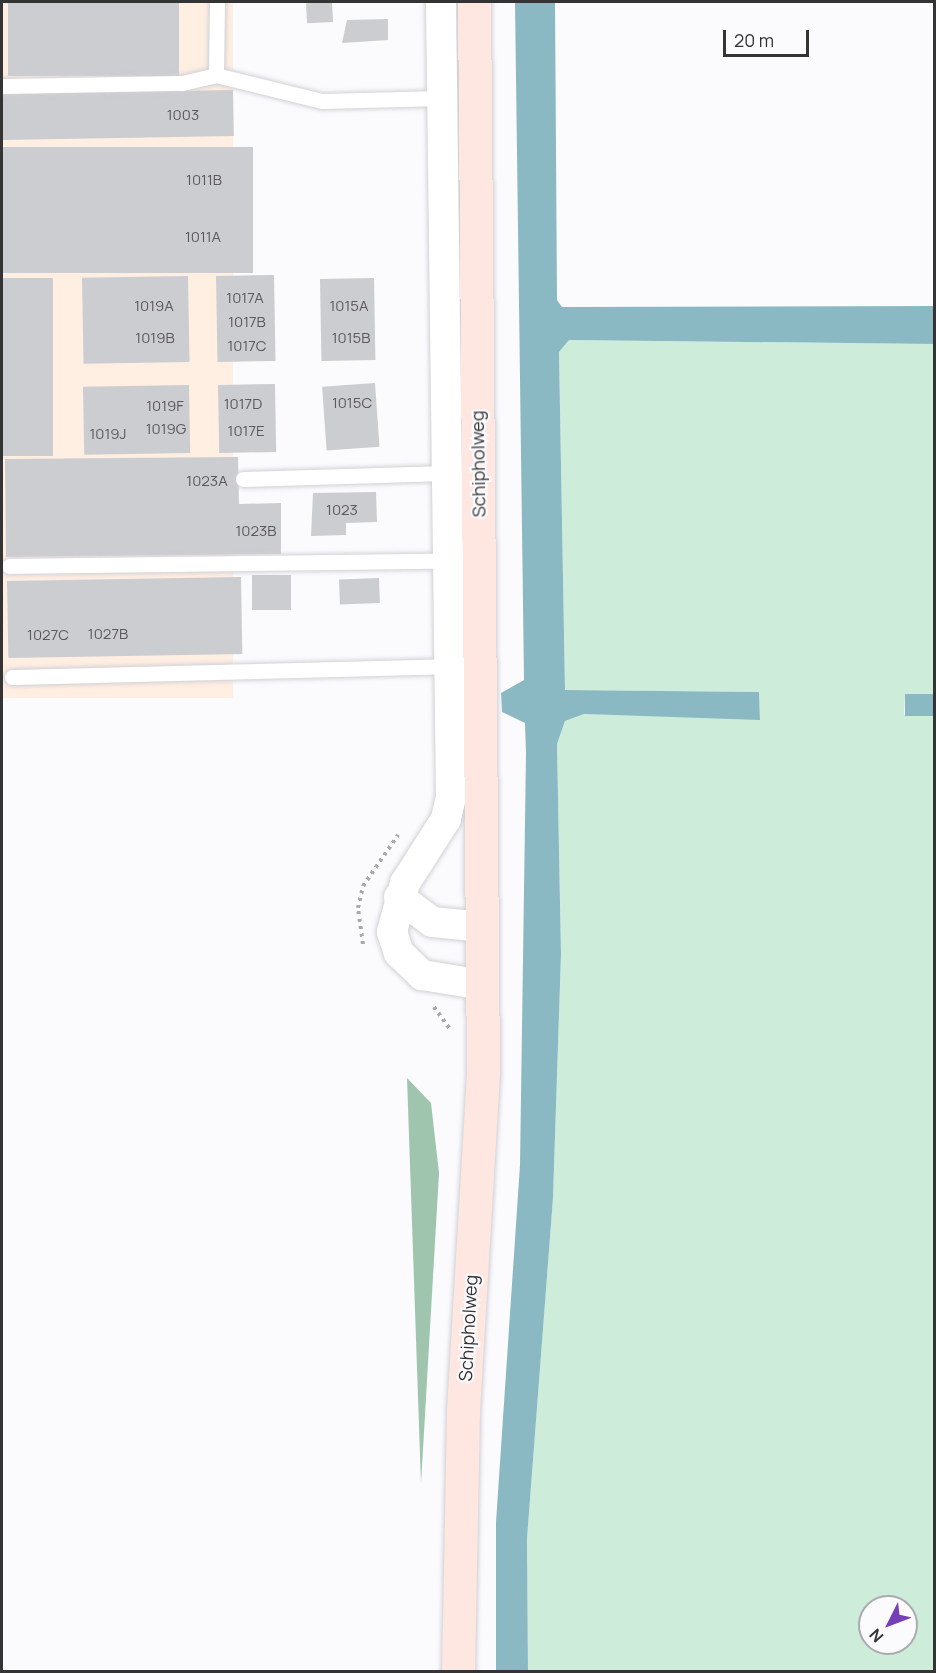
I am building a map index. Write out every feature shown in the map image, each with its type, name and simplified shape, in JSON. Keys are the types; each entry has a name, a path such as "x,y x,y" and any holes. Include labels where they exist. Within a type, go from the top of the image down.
{"main road":[{"name":"Schipholweg","path":"458,1671 463,1410 484,927 474,2"}],"street":[{"name":"Schipholweg","path":"441,2 451,731 446,819 399,897 392,932 409,965 438,980 483,985"},
{"path":"399,897 432,922 484,927"}],"lane":[{"path":"216,75 218,2"},
{"path":"3,86 182,83 216,75 322,101 442,98"},
{"path":"243,479 447,473"},
{"path":"9,566 448,561"},
{"path":"12,677 450,675"}],"shaded area":[{"path":"2,2 233,2 233,698 2,698"}],"green space":[{"path":"569,340 934,344 934,694 905,694 904,715 934,715 934,1671 528,1672 527,1539 553,1198 561,954 557,744 565,721 584,714 760,719 759,692 565,690 559,352"},
{"path":"407,1078 431,1103 439,1173 421,1484"}],"water":[{"path":"515,2 555,2 557,300 562,307 934,306 934,344 569,340 559,352 565,690 759,692 760,720 584,714 565,721 557,744 561,954 553,1198 527,1539 528,1671 496,1672 496,1522 520,1165 526,753 525,723 502,712 501,693 524,680"},
{"path":"905,694 934,694 934,716 905,716"}],"building":[{"path":"8,2 179,2 179,76 8,76"},
{"path":"332,2 333,22 307,23 306,3"},
{"path":"388,19 388,40 342,43 347,20"},
{"path":"233,90 234,136 3,140 2,94"},
{"path":"2,147 253,147 253,273 2,273"},
{"path":"274,275 276,361 218,362 216,276"},
{"path":"188,276 190,362 84,364 82,278"},
{"path":"2,278 53,278 53,456 2,456"},
{"path":"374,278 375,360 321,361 320,279"},
{"path":"375,383 379,447 327,451 322,387"},
{"path":"275,384 276,452 219,453 218,385"},
{"path":"189,385 190,453 84,455 83,387"},
{"path":"238,457 239,504 281,503 281,554 6,557 5,459"},
{"path":"376,492 377,522 346,523 346,535 311,536 313,493"},
{"path":"252,575 291,575 291,610 252,610"},
{"path":"241,577 242,654 8,658 7,581"},
{"path":"379,578 380,603 340,604 339,579"}]}
